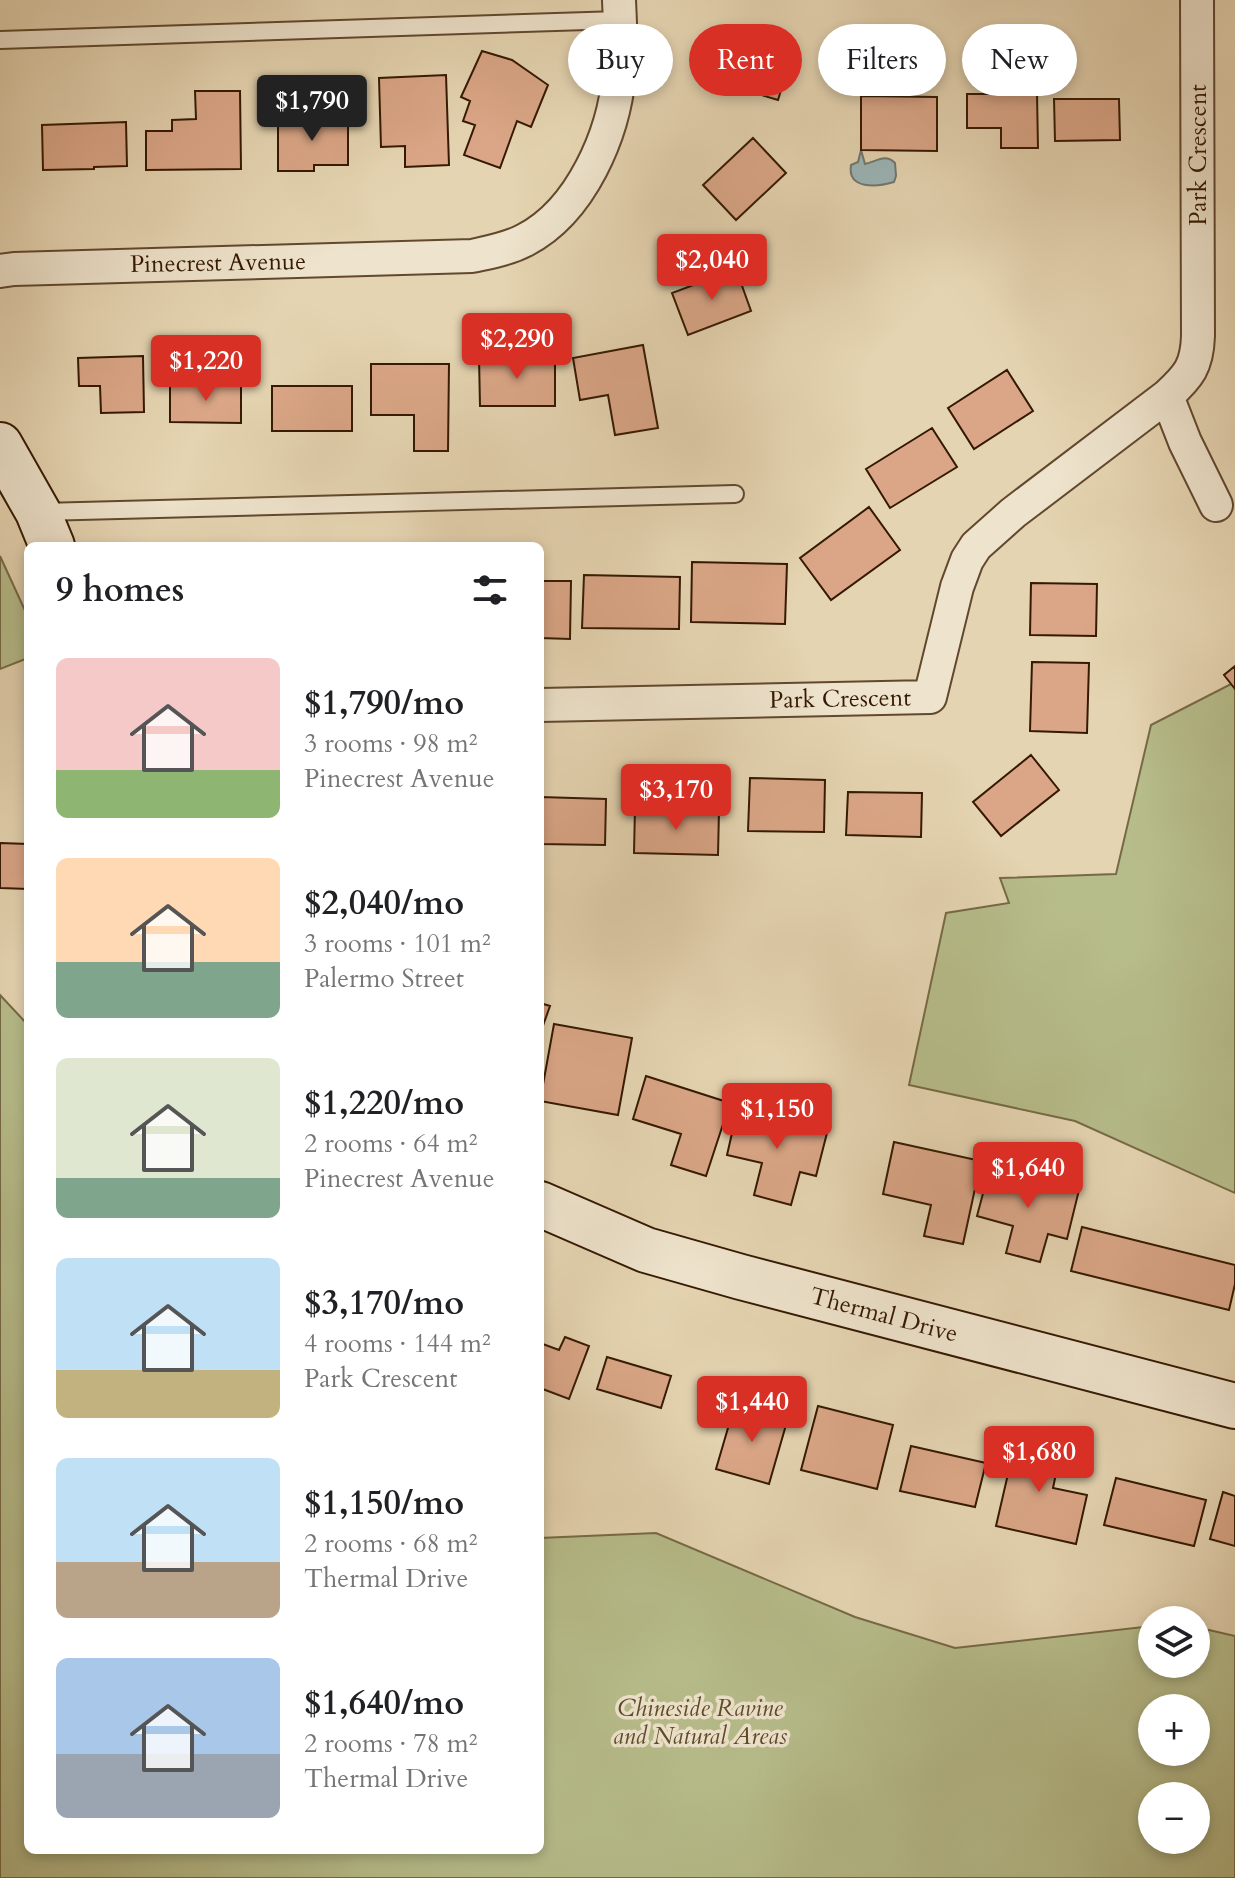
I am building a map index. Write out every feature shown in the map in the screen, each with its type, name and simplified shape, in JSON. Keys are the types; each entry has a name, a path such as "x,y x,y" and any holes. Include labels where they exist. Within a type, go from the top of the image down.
{"street":[{"name":"Park Crescent","path":"544,705 930,697 957,587 976,546 1013,513 1167,396 1185,380 1192,368 1197,351 1197,0"},
{"name":"Pinecrest Avenue","path":"0,271 437,258 504,250 544,228 574,198 600,149 613,114 620,71 619,10"},
{"path":"1167,396 1185,442 1216,505"},
{"path":"0,445 45,529"},
{"name":"Thermal Drive","path":"544,1206 646,1250 1235,1406"}],"lane":[{"path":"0,40 619,10"},
{"path":"45,529 735,494"}],"green space":[{"path":"0,556 24,608 24,660 0,669"},
{"path":"1233,683 1235,1193 1075,1121 909,1085 946,913 1009,903 1000,878 1116,874 1151,725"},
{"name":"Chineside Ravine and Natural Areas","path":"0,995 24,1021 24,1854 544,1854 544,1538 656,1533 855,1617 955,1648 1138,1628 1138,1678 1210,1678 1210,1630 1235,1636 1235,1878 0,1878"}],"water":[{"path":"861,150 865,164 884,158 895,163 894,182 880,185 858,183 851,173 851,165 858,162"}],"building":[{"path":"482,51 512,60 548,85 531,127 517,121 500,168 464,155 475,125 463,121 470,101 461,97"},
{"path":"446,75 449,165 405,167 405,146 381,147 379,78"},
{"path":"195,91 240,91 241,169 146,170 146,131 172,131 172,120 196,119"},
{"path":"861,96 937,97 937,151 861,150"},
{"path":"967,96 1037,96 1038,148 1001,148 1001,128 967,128"},
{"path":"1054,99 1119,99 1120,140 1055,141"},
{"path":"348,117 348,165 314,165 314,171 278,171 278,118"},
{"path":"126,122 127,166 43,170 42,125"},
{"path":"753,138 786,173 736,220 703,185"},
{"path":"736,269 751,311 688,335 672,293"},
{"path":"643,345 658,428 615,435 608,395 580,400 573,358"},
{"path":"143,356 144,412 101,413 100,386 79,386 78,358"},
{"path":"479,357 555,357 555,406 480,406"},
{"path":"371,364 449,364 448,451 414,451 414,415 371,415"},
{"path":"1007,370 1033,411 974,449 948,408"},
{"path":"170,383 241,383 241,423 170,422"},
{"path":"272,386 352,386 352,431 272,431"},
{"path":"932,428 957,467 890,508 866,469"},
{"path":"869,507 900,550 831,600 800,558"},
{"path":"692,562 787,564 785,624 691,622"},
{"path":"584,575 680,577 679,629 582,628"},
{"path":"544,581 571,581 570,639 544,638"},
{"path":"1031,583 1097,584 1096,636 1030,635"},
{"path":"1032,662 1089,663 1087,733 1030,731"},
{"path":"1235,666 1235,689 1224,675"},
{"path":"1031,755 1059,790 1001,836 973,802"},
{"path":"750,778 825,780 824,832 748,831"},
{"path":"848,792 922,793 921,837 846,835"},
{"path":"544,797 606,799 605,845 544,844"},
{"path":"635,808 719,810 718,855 634,853"},
{"path":"0,843 24,844 24,889 0,888"},
{"path":"544,1004 550,1006 544,1023"},
{"path":"554,1024 632,1038 618,1115 544,1102 544,1079"},
{"path":"646,1076 730,1103 706,1176 671,1165 681,1134 633,1119"},
{"path":"738,1107 828,1129 816,1176 800,1172 791,1205 754,1195 762,1163 727,1155"},
{"path":"894,1142 981,1161 963,1244 924,1236 931,1205 883,1194"},
{"path":"990,1167 1079,1190 1067,1239 1048,1234 1040,1262 1006,1253 1013,1226 977,1216"},
{"path":"1082,1227 1235,1265 1235,1284 1229,1310 1071,1271"},
{"path":"565,1337 589,1346 569,1399 544,1390 544,1344 559,1350"},
{"path":"607,1357 671,1376 661,1408 597,1389"},
{"path":"735,1404 788,1418 769,1484 716,1469"},
{"path":"818,1406 893,1425 877,1489 801,1470"},
{"path":"1017,1435 1062,1445 1053,1488 1087,1495 1076,1544 996,1526"},
{"path":"911,1446 986,1463 975,1507 900,1491"},
{"path":"1116,1478 1206,1500 1194,1546 1104,1525"},
{"path":"1223,1492 1235,1496 1235,1546 1210,1539"}]}
